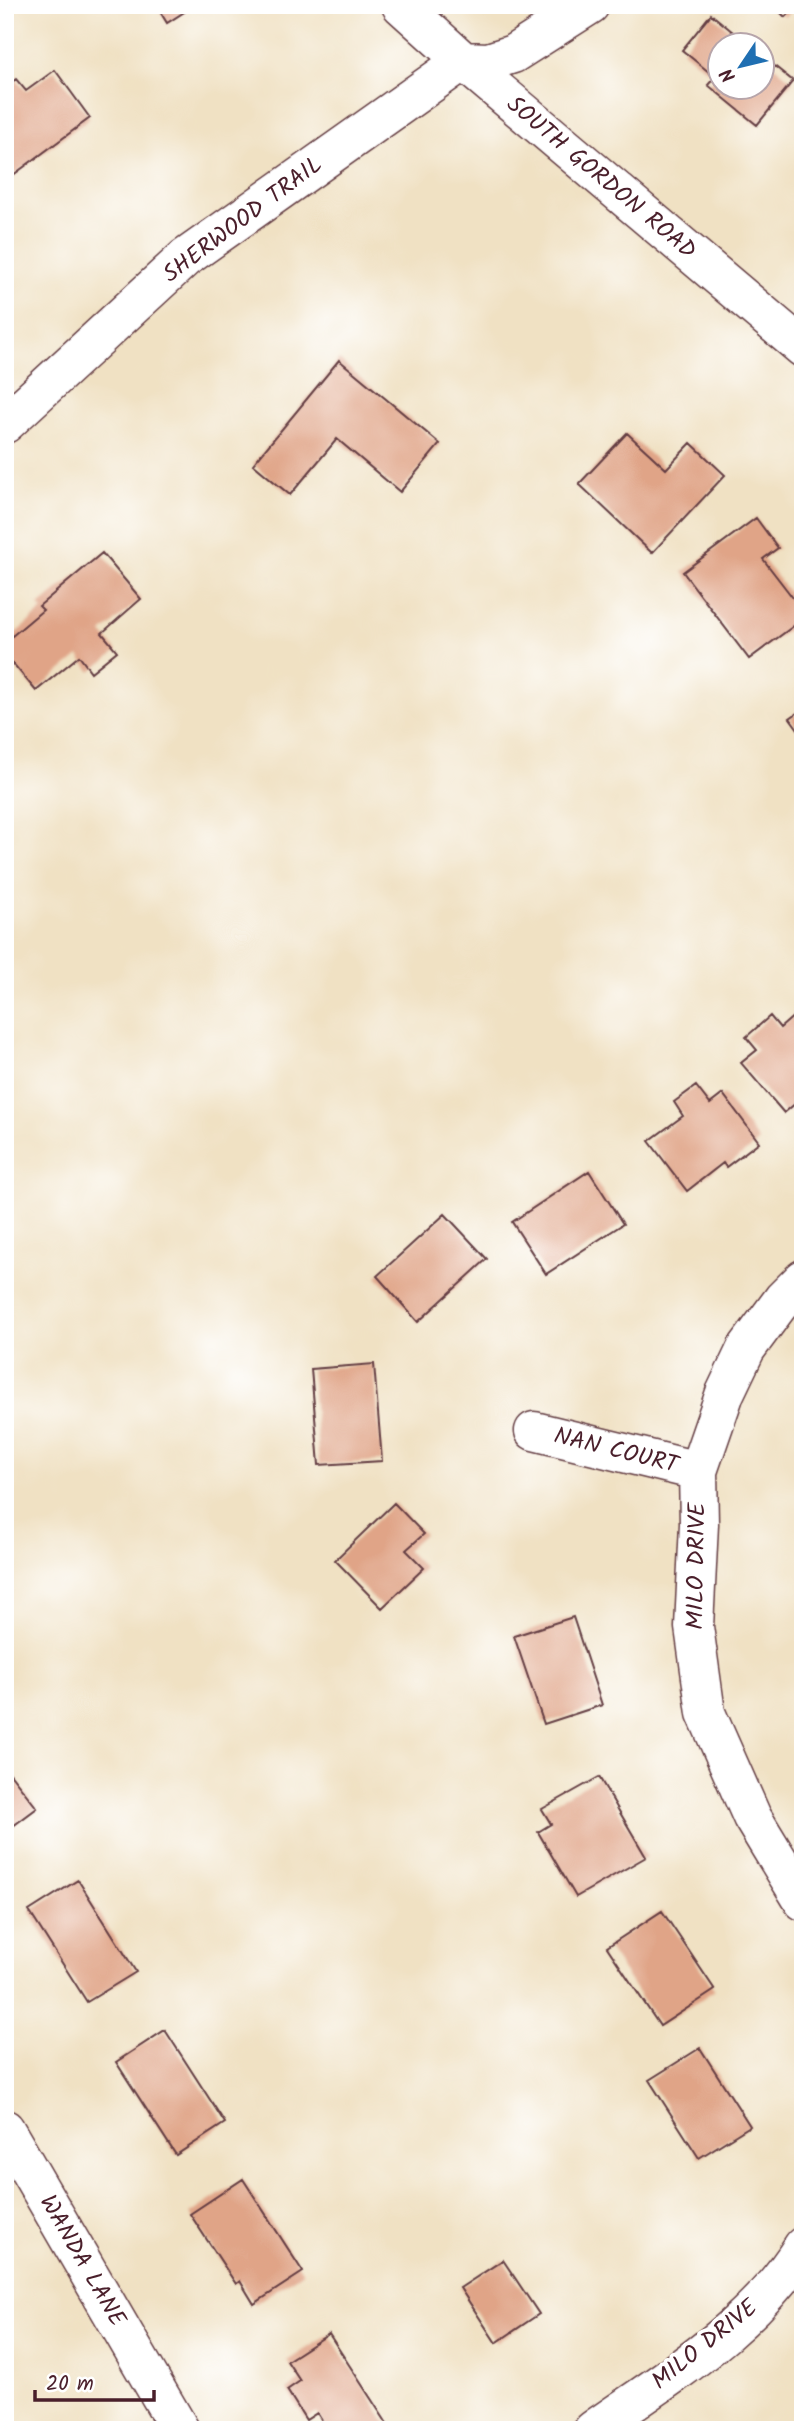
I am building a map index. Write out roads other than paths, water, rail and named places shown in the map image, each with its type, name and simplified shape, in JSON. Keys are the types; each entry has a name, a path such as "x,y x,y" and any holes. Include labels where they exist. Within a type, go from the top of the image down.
{"street":[{"name":"SOUTH GORDON ROAD","path":"401,5 463,61 803,348"},
{"path":"463,61 488,62 513,54 590,5"},
{"name":"SHERWOOD TRAIL","path":"5,424 184,258 463,61"},
{"name":"MILO DRIVE","path":"803,1279 783,1299 746,1349 725,1393 698,1471 699,1524 694,1627 706,1713 752,1817 803,1901"},
{"name":"NAN COURT","path":"534,1431 698,1471"},
{"name":"WANDA LANE","path":"5,2129 180,2430"},
{"name":"MILO DRIVE","path":"593,2430 700,2355 746,2317 786,2273 803,2246"}]}
